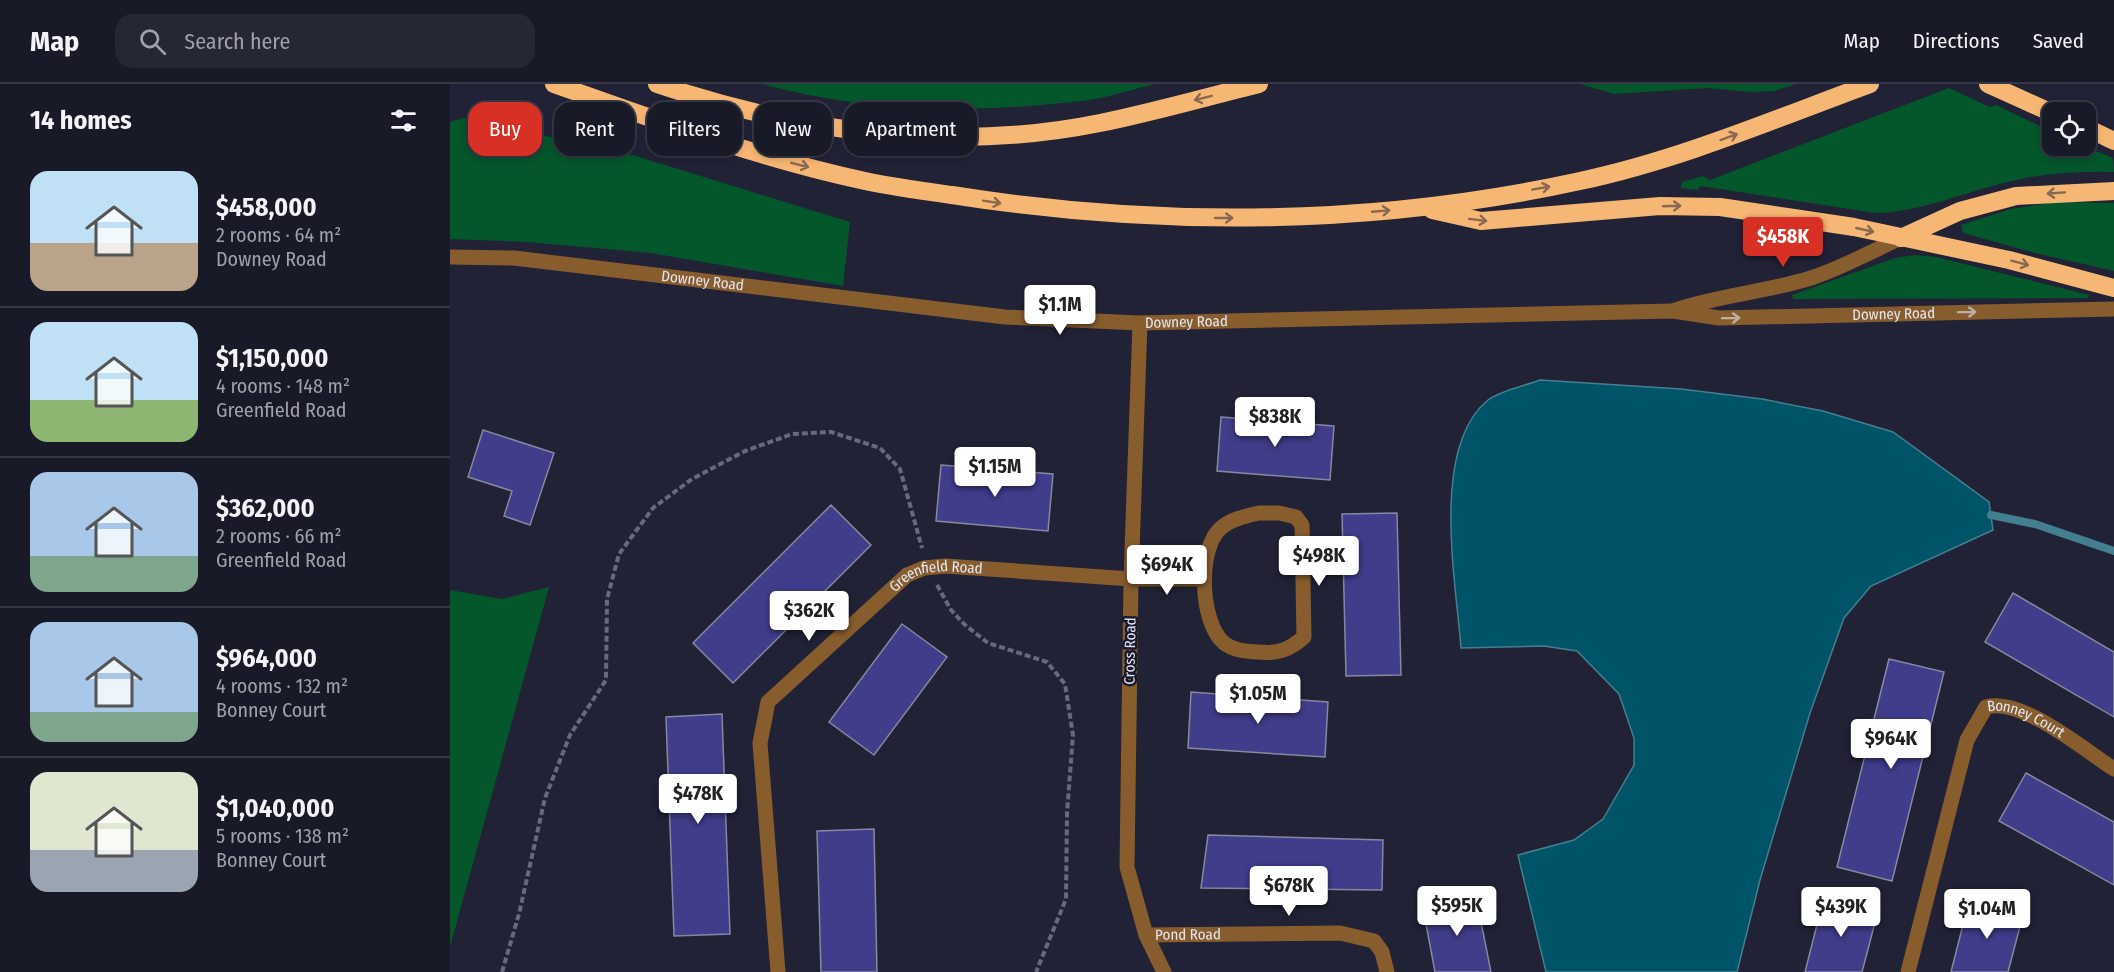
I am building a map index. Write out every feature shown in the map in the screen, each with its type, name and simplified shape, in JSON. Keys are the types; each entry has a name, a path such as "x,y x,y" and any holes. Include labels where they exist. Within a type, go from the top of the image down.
{"highway":[{"path":"554,84 697,135 867,182 1027,207 1166,218 1341,214 1421,208 1582,181 1723,139 1870,84"},
{"path":"657,84 756,114 804,124 937,137 1034,132 1100,123 1259,84"},
{"path":"1988,84 2042,108"},
{"path":"2096,133 2114,141"},
{"path":"1901,238 1960,211 2016,196 2114,191"},
{"path":"1421,208 1481,221 1690,205 1788,216 2009,260 2114,288"}],"street":[{"name":"Downey Road","path":"1672,311 1703,301 1758,292 1814,277 1901,238"},
{"name":"Downey Road","path":"450,257 514,258 1005,317 1140,323 1672,311 1719,318 2114,309"},
{"name":"Cross Road","path":"1140,323 1131,579 1127,867 1146,935 1164,972"},
{"path":"1259,513 1279,513 1296,517 1302,525 1304,637 1293,646 1276,654 1236,650 1223,642 1213,630 1203,579 1211,543 1220,528 1236,519 1259,513"},
{"name":"Greenfield Road","path":"778,972 760,743 768,702 907,575 924,568 945,566 1131,579 1203,579"},
{"name":"Bonney Court","path":"1908,972 1967,740 1986,707 1994,705 2025,711 2114,769"},
{"name":"Pond Road","path":"1146,935 1340,933 1374,940 1382,952 1387,972"}],"green space":[{"path":"762,84 1155,84 1088,100 1048,105 977,108 977,102 852,102 802,94"},
{"path":"1580,84 1796,84 1774,91 1751,92 1708,88 1614,94"},
{"path":"1949,88 1990,107 1996,105 2042,127 2042,156 2096,156 2096,151 2113,158 2114,172 2075,172 2024,178 1910,209 1876,213 1701,186 1697,190 1681,188 1682,182 1703,176 1710,180"},
{"path":"463,118 468,119 468,156 542,156 542,135 554,138 554,156 635,156 850,222 843,286 651,253 527,242 450,239 450,122"},
{"path":"2056,202 2114,203 2114,271 2035,253 1963,233 1961,225 2011,209"},
{"path":"1915,255 1936,257 2089,295 2088,298 1793,299 1792,295 1895,258"},
{"path":"549,587 450,947 450,590 502,599"}],"water":[{"path":"1540,380 1681,389 1762,399 1823,411 1893,432 1989,502 1993,530 1871,586 1844,618 1810,713 1760,880 1737,972 1546,972 1518,855 1574,840 1603,819 1634,765 1634,738 1619,694 1577,651 1544,646 1461,648 1451,516 1453,481 1459,449 1470,421 1493,397"}],"building":[{"path":"1221,417 1334,426 1330,480 1217,471"},
{"path":"483,430 554,453 530,525 504,516 512,491 468,477"},
{"path":"941,465 1053,474 1048,531 936,521"},
{"path":"831,505 871,545 733,683 693,643"},
{"path":"1397,513 1401,675 1346,676 1342,514"},
{"path":"2013,593 2114,652 2114,717 1985,642"},
{"path":"902,624 947,657 874,755 829,722"},
{"path":"1889,659 1944,672 1892,881 1837,867"},
{"path":"1191,692 1328,702 1325,757 1188,748"},
{"path":"722,714 730,934 674,936 666,717"},
{"path":"2026,773 2114,822 2114,885 1999,821"},
{"path":"874,829 877,972 821,972 817,831"},
{"path":"1208,835 1383,840 1382,890 1201,888"},
{"path":"1476,897 1491,972 1435,972 1423,908"},
{"path":"1824,897 1878,911 1862,972 1805,972"},
{"path":"1969,901 2023,915 2008,972 1951,972"}],"waterway":[{"path":"1991,515 2035,524 2114,551"}]}
